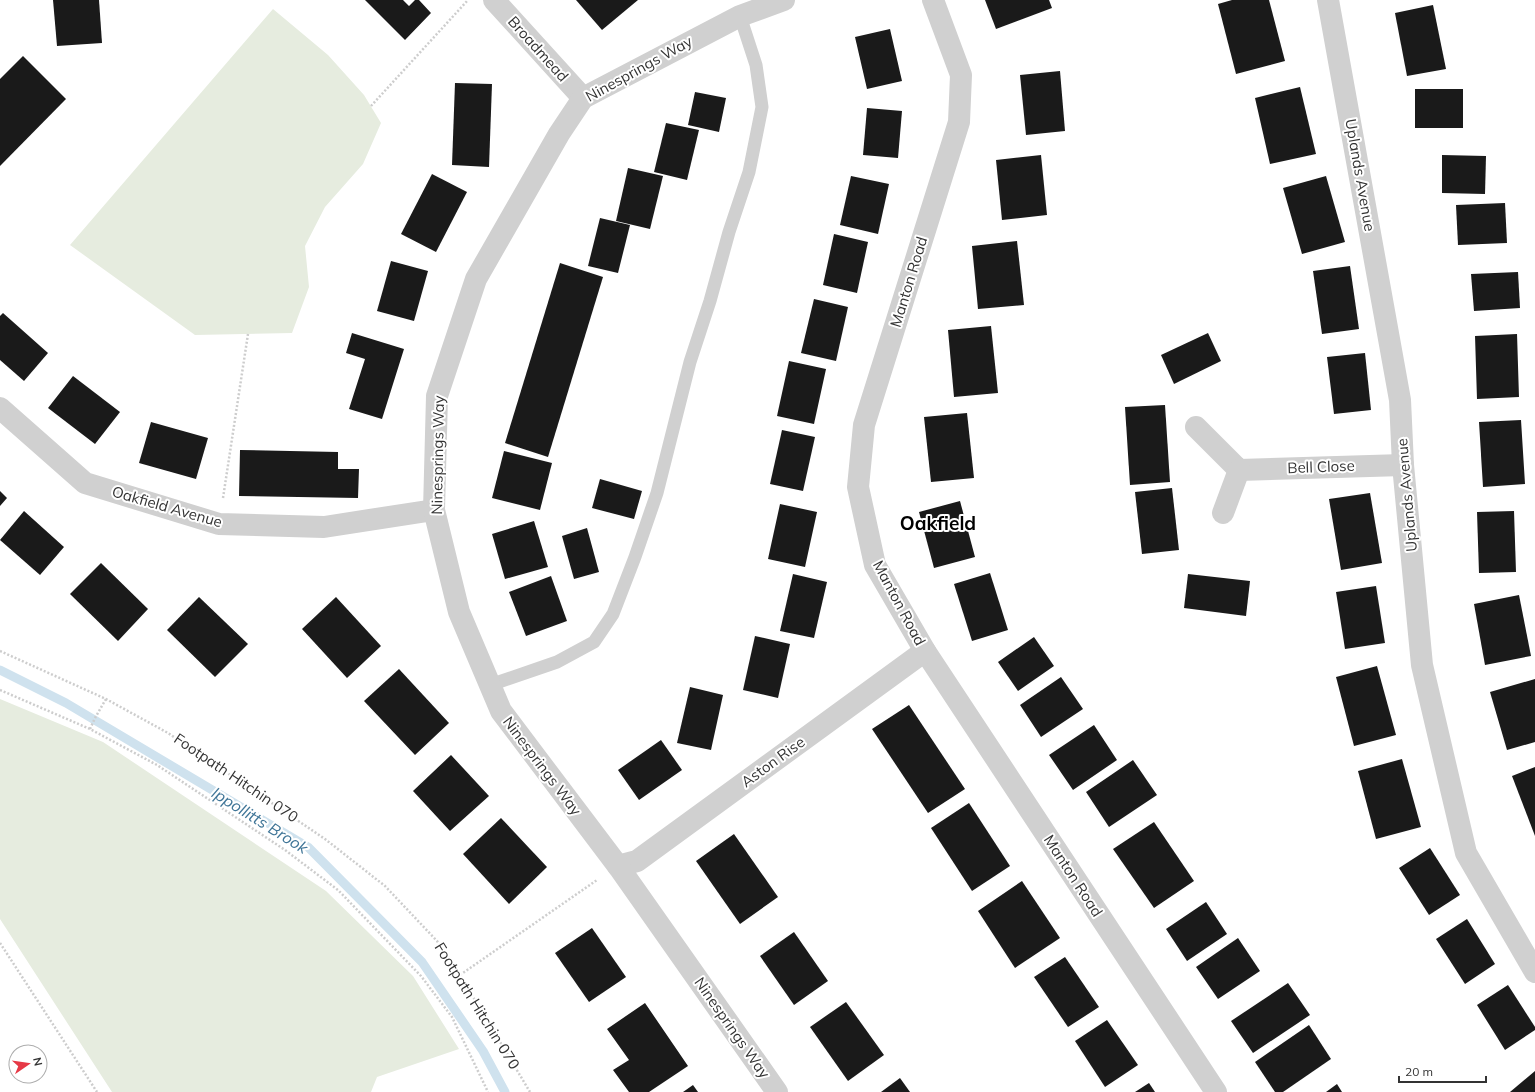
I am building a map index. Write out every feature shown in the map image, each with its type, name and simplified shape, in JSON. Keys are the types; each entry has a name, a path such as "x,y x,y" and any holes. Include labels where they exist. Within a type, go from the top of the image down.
{"street":[{"name":"Broadmead","path":"494,0 583,98"},
{"name":"Ninesprings Way","path":"776,1092 618,866 501,711 459,612 434,510 436,396 476,279 559,134 583,98 740,16 784,0"},
{"name":"Manton Road","path":"933,0 961,75 958,122 864,425 858,487 876,565 925,652 1216,1092"},
{"name":"Uplands Avenue","path":"1328,0 1400,400 1403,465 1422,665 1466,853 1535,972"},
{"name":"Oakfield Avenue","path":"0,408 85,483 219,524 324,527 434,510"},
{"path":"1196,427 1239,470 1223,513"},
{"name":"Bell Close","path":"1239,470 1403,465"},
{"name":"Aston Rise","path":"618,866 637,861 925,652"}],"lane":[{"path":"490,685 557,662 594,642 613,614 635,557 657,493 690,362 749,172 762,107 756,65 740,16"}],"path":[{"path":"371,106 469,0"},
{"path":"219,524 248,334"},
{"name":"Footpath Hitchin 070","path":"0,651 106,699 168,733 326,839 385,886 437,941 460,975 530,1092"},
{"path":"0,690 90,729 158,766 285,850 338,890 426,982 452,1017 488,1092"},
{"path":"90,729 106,699"},
{"path":"460,975 618,866"},
{"path":"0,943 97,1092"}],"shaded area":[{"path":"273,9 328,55 364,95 381,123 363,164 325,207 305,246 309,287 292,333 195,335 70,245"},
{"path":"0,699 103,742 326,891 413,976 459,1049 377,1077 371,1092 112,1092 0,919"}],"building":[{"path":"53,0 99,0 102,43 57,46"},
{"path":"365,0 403,0 409,6 415,0 419,0 431,13 405,40"},
{"path":"576,0 638,0 602,30"},
{"path":"985,0 1049,0 1052,8 996,29"},
{"path":"1232,0 1269,0 1285,61 1236,74 1218,4"},
{"path":"1433,5 1446,69 1407,76 1395,13"},
{"path":"890,29 902,81 867,89 855,37"},
{"path":"23,56 66,99 0,166 0,79"},
{"path":"1060,71 1065,131 1026,135 1020,75"},
{"path":"455,83 492,84 489,167 452,165"},
{"path":"1300,87 1316,154 1270,164 1255,98"},
{"path":"1415,89 1463,89 1463,128 1415,128"},
{"path":"695,92 726,98 719,132 688,125"},
{"path":"867,108 902,111 898,158 863,155"},
{"path":"666,123 699,130 687,180 654,172"},
{"path":"1041,155 1047,215 1002,220 996,160"},
{"path":"1442,155 1486,156 1485,194 1442,193"},
{"path":"628,168 663,176 650,229 616,221"},
{"path":"432,174 467,192 436,252 401,234"},
{"path":"851,176 889,184 878,234 840,225"},
{"path":"1326,176 1345,242 1302,254 1283,188"},
{"path":"1505,203 1507,243 1458,245 1456,205"},
{"path":"600,218 630,225 618,273 588,266"},
{"path":"834,234 868,242 857,293 823,285"},
{"path":"1017,241 1024,305 978,309 972,246"},
{"path":"391,261 428,271 414,321 377,311"},
{"path":"560,263 603,277 548,457 505,443"},
{"path":"1350,266 1359,329 1322,334 1313,271"},
{"path":"1518,272 1520,308 1474,311 1471,274"},
{"path":"814,299 848,307 836,361 801,353"},
{"path":"3,313 48,353 24,381 0,360 0,316"},
{"path":"991,326 998,393 954,397 948,330"},
{"path":"352,333 404,349 382,419 349,409 365,359 346,353"},
{"path":"1208,333 1221,361 1174,384 1161,355"},
{"path":"1517,334 1519,397 1477,399 1475,336"},
{"path":"1365,353 1371,410 1334,414 1327,357"},
{"path":"789,361 826,369 814,424 777,416"},
{"path":"73,376 120,412 95,444 48,408"},
{"path":"1165,405 1170,482 1130,485 1125,407"},
{"path":"967,413 974,478 931,482 924,417"},
{"path":"1521,420 1525,484 1483,487 1479,422"},
{"path":"151,422 208,438 196,479 139,463"},
{"path":"782,430 815,437 803,491 770,484"},
{"path":"240,450 338,452 338,469 359,469 358,498 239,496"},
{"path":"504,451 552,463 540,510 492,498"},
{"path":"600,479 642,491 634,519 592,508"},
{"path":"1172,488 1179,550 1142,554 1135,492"},
{"path":"0,491 7,498 0,506"},
{"path":"1370,493 1382,563 1341,570 1329,499"},
{"path":"960,501 975,557 934,568 919,512"},
{"path":"780,504 817,512 805,567 768,559"},
{"path":"24,511 64,547 40,575 0,540"},
{"path":"1514,511 1516,572 1479,573 1477,512"},
{"path":"534,521 548,567 505,579 492,534"},
{"path":"587,528 599,572 574,579 562,536"},
{"path":"101,563 148,609 118,641 70,594"},
{"path":"990,573 1008,630 972,641 954,584"},
{"path":"793,574 827,582 814,638 780,631"},
{"path":"1188,574 1250,581 1246,616 1184,608"},
{"path":"551,576 567,621 526,636 509,592"},
{"path":"1376,586 1385,643 1345,649 1336,592"},
{"path":"1519,595 1531,656 1485,665 1474,604"},
{"path":"199,597 248,644 215,677 167,630"},
{"path":"336,597 381,646 347,678 302,629"},
{"path":"755,636 790,644 778,698 743,690"},
{"path":"1034,637 1054,666 1018,691 998,662"},
{"path":"1377,666 1396,735 1354,746 1336,677"},
{"path":"399,669 449,723 415,755 364,701"},
{"path":"1061,677 1083,709 1041,737 1020,705"},
{"path":"1535,679 1535,742 1507,750 1490,692"},
{"path":"690,687 723,695 711,750 677,743"},
{"path":"909,705 965,789 928,813 872,729"},
{"path":"1094,725 1117,760 1073,790 1049,755"},
{"path":"661,740 682,770 639,800 618,770"},
{"path":"451,755 489,796 450,831 413,791"},
{"path":"1402,759 1421,827 1376,839 1358,771"},
{"path":"1133,760 1157,795 1109,827 1086,792"},
{"path":"1535,767 1535,836 1512,776"},
{"path":"969,803 1010,866 972,891 931,828"},
{"path":"501,818 547,867 509,904 463,854"},
{"path":"1154,822 1194,881 1154,908 1113,849"},
{"path":"734,834 778,897 740,924 696,861"},
{"path":"1430,848 1460,895 1429,915 1399,868"},
{"path":"1022,881 1060,938 1015,968 978,911"},
{"path":"1206,902 1227,934 1187,961 1166,929"},
{"path":"1467,919 1495,964 1465,984 1436,939"},
{"path":"592,928 626,977 589,1002 555,953"},
{"path":"794,932 828,981 794,1005 760,956"},
{"path":"1238,938 1260,971 1218,999 1196,967"},
{"path":"1065,957 1099,1007 1068,1027 1034,977"},
{"path":"1288,983 1310,1015 1253,1053 1231,1021"},
{"path":"1508,985 1535,1027 1535,1030 1505,1050 1477,1005"},
{"path":"846,1002 884,1055 848,1081 810,1027"},
{"path":"645,1003 688,1066 649,1092 629,1092 613,1070 629,1060 607,1029"},
{"path":"1107,1020 1138,1065 1105,1087 1075,1041"},
{"path":"1309,1025 1331,1059 1283,1092 1275,1092 1255,1062"},
{"path":"1535,1071 1535,1092 1510,1092"},
{"path":"900,1078 910,1092 881,1092"},
{"path":"1149,1083 1155,1092 1135,1092"},
{"path":"1337,1084 1342,1092 1326,1092"},
{"path":"693,1085 698,1092 683,1092"}],"waterway":[{"name":"Ippollitts Brook","path":"0,670 66,703 308,847 422,962 483,1051 505,1092"}],"district":[{"name":"Oakfield","path":"938,523"}]}
